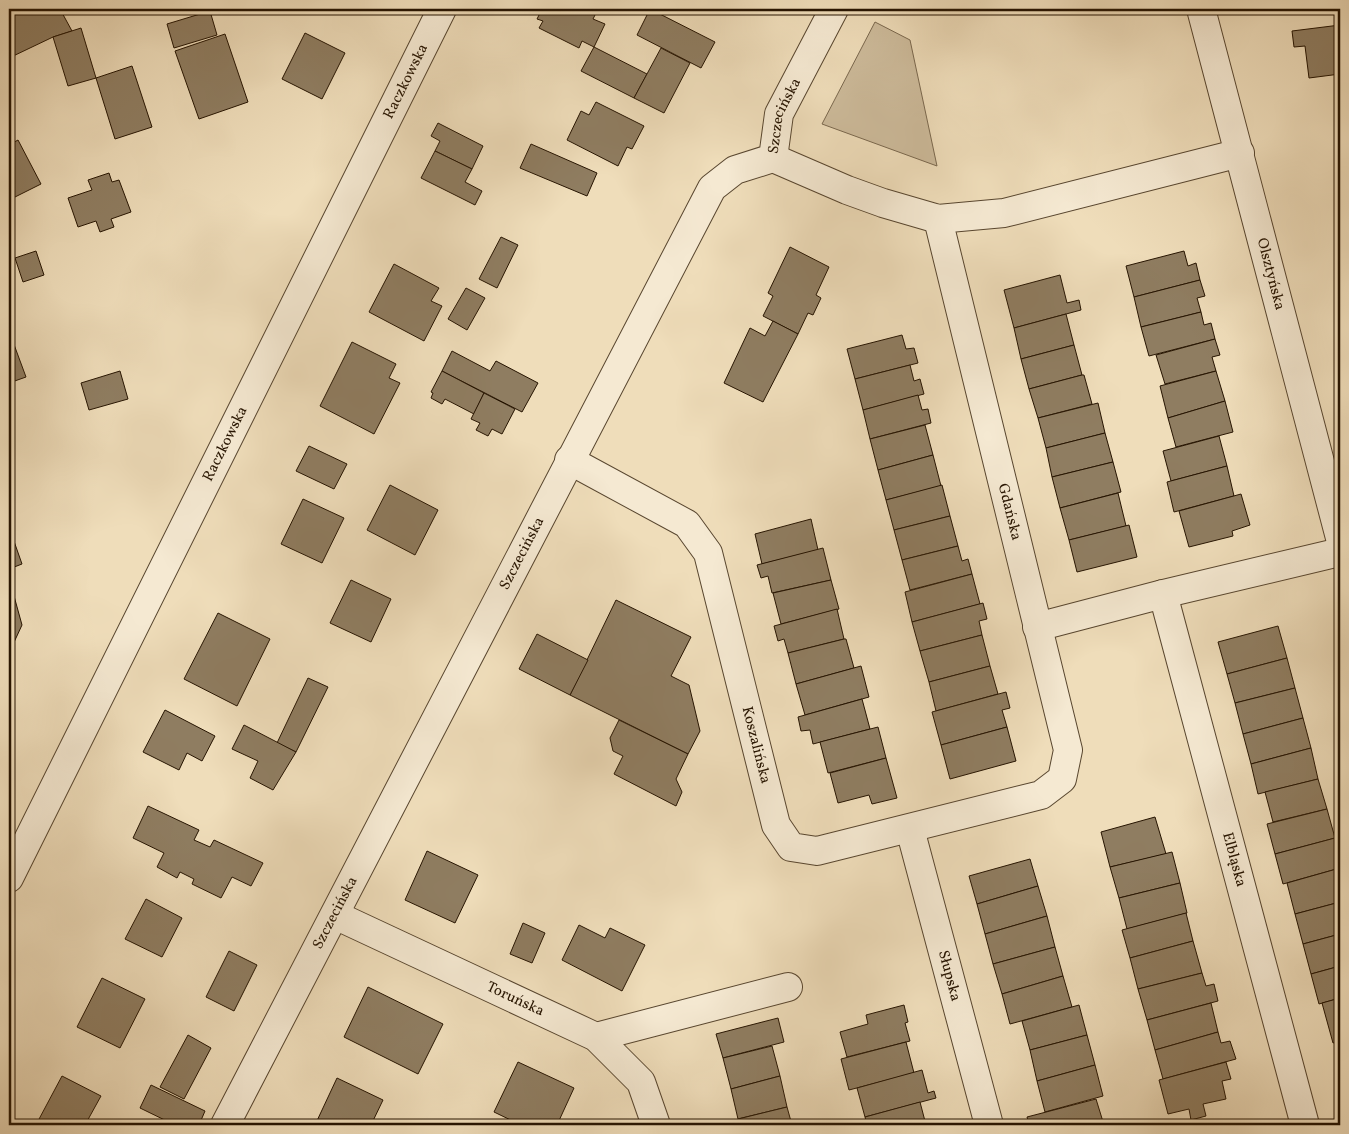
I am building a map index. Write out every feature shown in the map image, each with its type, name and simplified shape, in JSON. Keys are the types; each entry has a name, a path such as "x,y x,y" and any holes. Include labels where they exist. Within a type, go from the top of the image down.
{"street":[{"name":"Raczkowska","path":"9,878 442,9"},
{"name":"Szczecińska","path":"225,1125 712,188 735,170 773,158 779,114 834,9"},
{"name":"Olsztyńska","path":"1201,9 1340,538"},
{"path":"773,158 865,196 938,219 1004,212 1240,153"},
{"name":"Gdańska","path":"938,219 1068,750 1062,779 1041,795"},
{"name":"Koszalińska","path":"569,460 687,524 708,553 776,825 791,847 817,851 1041,795"},
{"path":"1037,627 1163,594 1340,552"},
{"name":"Elbląska","path":"1163,594 1305,1125"},
{"name":"Słupska","path":"910,829 989,1125"},
{"name":"Toruńska","path":"334,915 596,1037 641,1082 656,1125"},
{"path":"596,1037 788,986"}],"shaded area":[{"path":"875,22 910,40 937,166 822,124"}],"building":[{"path":"9,9 60,9 72,31 53,37 9,58"},
{"path":"137,9 153,9 139,14"},
{"path":"542,9 598,9 593,19 605,24 594,47 582,41 579,48 539,28 543,21 537,19"},
{"path":"650,9 715,42 701,68 637,35"},
{"path":"210,11 217,35 174,48 167,24"},
{"path":"1340,25 1340,74 1309,78 1305,46 1294,47 1292,31"},
{"path":"81,28 96,78 68,86 53,37"},
{"path":"305,33 345,53 322,99 282,79"},
{"path":"225,34 248,102 199,119 175,51"},
{"path":"594,47 647,74 634,98 581,71"},
{"path":"661,48 690,63 664,113 634,98"},
{"path":"132,66 152,127 115,139 96,78"},
{"path":"596,102 644,126 632,149 627,147 618,166 567,140 581,111 589,115"},
{"path":"438,123 483,146 472,169 435,151 440,141 431,136"},
{"path":"18,140 41,184 9,200 9,145"},
{"path":"531,144 597,173 587,196 520,168"},
{"path":"435,151 472,169 465,182 482,191 475,205 421,178"},
{"path":"109,173 112,182 119,180 131,212 111,219 114,227 100,232 96,221 78,227 68,198 92,190 88,180"},
{"path":"1340,234 1340,256 1335,236"},
{"path":"501,237 518,245 497,288 479,279"},
{"path":"790,247 829,267 816,295 821,298 813,315 808,313 798,334 763,316 773,296 768,293"},
{"path":"36,251 44,275 23,282 15,258"},
{"path":"1184,251 1188,266 1196,263 1200,280 1134,297 1126,266"},
{"path":"394,264 439,288 431,301 442,306 424,341 369,312"},
{"path":"1060,275 1067,303 1079,300 1081,310 1014,328 1004,290"},
{"path":"1200,280 1205,296 1197,298 1201,312 1141,327 1134,297"},
{"path":"466,288 485,298 467,330 448,319"},
{"path":"1201,312 1204,325 1211,323 1215,339 1149,356 1141,327"},
{"path":"1066,314 1074,345 1021,359 1014,328"},
{"path":"773,321 798,334 763,402 724,383 750,328 765,336"},
{"path":"9,331 26,377 9,383"},
{"path":"902,335 906,349 914,348 918,363 855,379 847,349"},
{"path":"1215,339 1220,355 1212,357 1216,371 1165,384 1156,355"},
{"path":"352,342 396,364 389,378 400,383 374,434 320,406"},
{"path":"1074,345 1082,375 1029,389 1021,359"},
{"path":"452,351 490,371 496,361 538,383 522,412 442,371"},
{"path":"910,365 914,381 920,379 924,394 863,410 855,379"},
{"path":"120,371 128,399 89,410 81,383"},
{"path":"442,371 484,393 474,414 445,399 442,404 431,398 433,393 431,392"},
{"path":"1216,371 1225,401 1168,418 1160,386"},
{"path":"1084,375 1092,404 1038,418 1029,389"},
{"path":"484,393 515,409 502,434 492,429 488,436 476,430 480,423 471,419"},
{"path":"918,395 922,410 928,409 931,423 870,439 863,410"},
{"path":"1225,401 1233,432 1176,447 1168,418"},
{"path":"1098,403 1105,433 1046,448 1038,418"},
{"path":"925,425 933,455 878,470 870,439"},
{"path":"1105,433 1113,462 1052,477 1046,448"},
{"path":"1219,436 1227,466 1171,481 1163,451"},
{"path":"309,446 347,464 334,489 296,471"},
{"path":"933,455 941,486 886,500 878,470"},
{"path":"1113,462 1121,492 1060,508 1052,477"},
{"path":"1227,466 1234,496 1174,512 1167,482"},
{"path":"390,485 438,510 415,555 367,530"},
{"path":"942,485 950,516 894,530 886,500"},
{"path":"1118,493 1126,526 1069,540 1060,508"},
{"path":"1241,494 1250,525 1232,531 1233,536 1189,547 1179,511"},
{"path":"303,499 344,518 322,563 281,544"},
{"path":"950,516 958,546 902,560 894,530"},
{"path":"811,519 818,550 762,564 755,534"},
{"path":"1129,525 1137,557 1077,572 1069,540"},
{"path":"9,527 22,564 9,569"},
{"path":"958,546 962,561 968,559 972,574 910,590 902,560"},
{"path":"823,548 831,580 772,593 768,576 761,578 757,565"},
{"path":"972,574 980,604 912,622 905,592"},
{"path":"351,580 391,599 371,642 330,623"},
{"path":"831,580 839,609 781,624 773,593"},
{"path":"14,596 22,625 9,653 9,598"},
{"path":"616,600 691,637 671,676 689,685 700,731 688,754 570,695"},
{"path":"983,603 987,619 979,621 982,635 920,651 912,622"},
{"path":"837,609 844,639 788,653 784,639 778,641 774,626"},
{"path":"218,613 270,639 237,706 184,679"},
{"path":"1278,626 1287,658 1227,674 1218,642"},
{"path":"537,634 588,660 570,695 519,669"},
{"path":"982,635 990,666 929,682 920,651"},
{"path":"846,639 854,668 796,684 788,653"},
{"path":"1287,658 1295,688 1235,703 1227,674"},
{"path":"861,666 869,697 805,715 796,684"},
{"path":"990,666 998,694 936,711 929,682"},
{"path":"308,678 328,687 296,752 277,743"},
{"path":"1295,688 1303,718 1243,734 1235,703"},
{"path":"1006,692 1010,708 1002,710 1007,727 941,745 932,712"},
{"path":"862,699 870,729 813,744 810,730 801,731 798,717"},
{"path":"165,710 215,736 202,761 187,753 179,770 143,752"},
{"path":"1303,718 1311,748 1251,764 1243,734"},
{"path":"619,720 688,754 676,779 682,792 676,806 614,774 623,756 613,751 610,738"},
{"path":"244,725 296,752 273,790 250,778 258,761 232,749"},
{"path":"878,727 886,758 828,773 820,742"},
{"path":"1007,727 1016,761 950,779 941,745"},
{"path":"1311,748 1318,779 1258,794 1251,764"},
{"path":"886,758 897,798 872,804 869,795 838,803 830,773"},
{"path":"1318,779 1327,809 1273,822 1265,792"},
{"path":"148,806 199,830 194,840 210,847 214,840 263,863 251,886 232,877 221,898 192,884 194,879 180,872 177,878 157,867 164,853 133,838"},
{"path":"1327,809 1335,838 1275,854 1267,824"},
{"path":"1155,817 1166,854 1110,867 1101,832"},
{"path":"1335,838 1340,868 1283,884 1275,854"},
{"path":"427,851 478,875 455,923 405,900"},
{"path":"1172,852 1180,883 1119,898 1110,867"},
{"path":"1030,859 1038,886 977,904 969,876"},
{"path":"1340,868 1340,902 1295,914 1287,883"},
{"path":"1180,883 1187,913 1127,929 1119,898"},
{"path":"1038,886 1047,916 985,934 977,904"},
{"path":"146,899 182,918 162,957 125,939"},
{"path":"1340,902 1340,934 1303,944 1295,914"},
{"path":"1186,913 1193,941 1130,958 1122,930"},
{"path":"1047,916 1055,947 993,964 985,934"},
{"path":"523,923 545,933 532,963 510,954"},
{"path":"579,925 605,938 610,928 645,945 622,991 562,960"},
{"path":"1340,934 1340,966 1311,974 1303,944"},
{"path":"1193,941 1202,973 1138,989 1130,958"},
{"path":"1055,947 1063,976 1002,994 993,964"},
{"path":"229,951 257,965 234,1011 206,997"},
{"path":"1340,966 1340,998 1319,1004 1311,974"},
{"path":"1202,973 1206,986 1214,984 1218,1001 1147,1020 1138,989"},
{"path":"1063,976 1072,1007 1010,1024 1002,994"},
{"path":"102,978 145,999 120,1048 77,1027"},
{"path":"368,987 443,1024 418,1074 344,1037"},
{"path":"1340,998 1340,1041 1333,1043 1322,1003"},
{"path":"1211,1003 1218,1032 1155,1050 1147,1020"},
{"path":"904,1005 908,1022 905,1023 910,1041 847,1057 840,1032 868,1024 866,1015"},
{"path":"1079,1005 1087,1035 1030,1050 1022,1021"},
{"path":"778,1018 784,1042 723,1058 716,1034"},
{"path":"1218,1032 1221,1043 1230,1041 1236,1059 1163,1079 1155,1050"},
{"path":"188,1035 211,1048 184,1099 160,1087"},
{"path":"1087,1035 1095,1065 1037,1081 1030,1050"},
{"path":"906,1042 914,1073 849,1090 841,1059"},
{"path":"772,1046 780,1076 731,1089 723,1058"},
{"path":"518,1062 574,1088 557,1125 521,1125 494,1112"},
{"path":"1226,1062 1231,1079 1222,1081 1226,1099 1203,1104 1206,1116 1191,1120 1189,1109 1168,1114 1159,1080"},
{"path":"1095,1065 1103,1096 1045,1112 1037,1081"},
{"path":"922,1070 928,1093 934,1091 936,1098 865,1117 857,1088"},
{"path":"62,1076 101,1096 85,1125 46,1125 38,1121"},
{"path":"780,1076 787,1107 738,1119 731,1089"},
{"path":"337,1078 383,1100 371,1125 315,1125"},
{"path":"151,1085 205,1111 199,1125 175,1125 140,1108"},
{"path":"1096,1099 1104,1125 1029,1125 1027,1117"},
{"path":"920,1102 926,1125 867,1125 865,1117"},
{"path":"787,1107 792,1125 740,1125 738,1119"}]}
